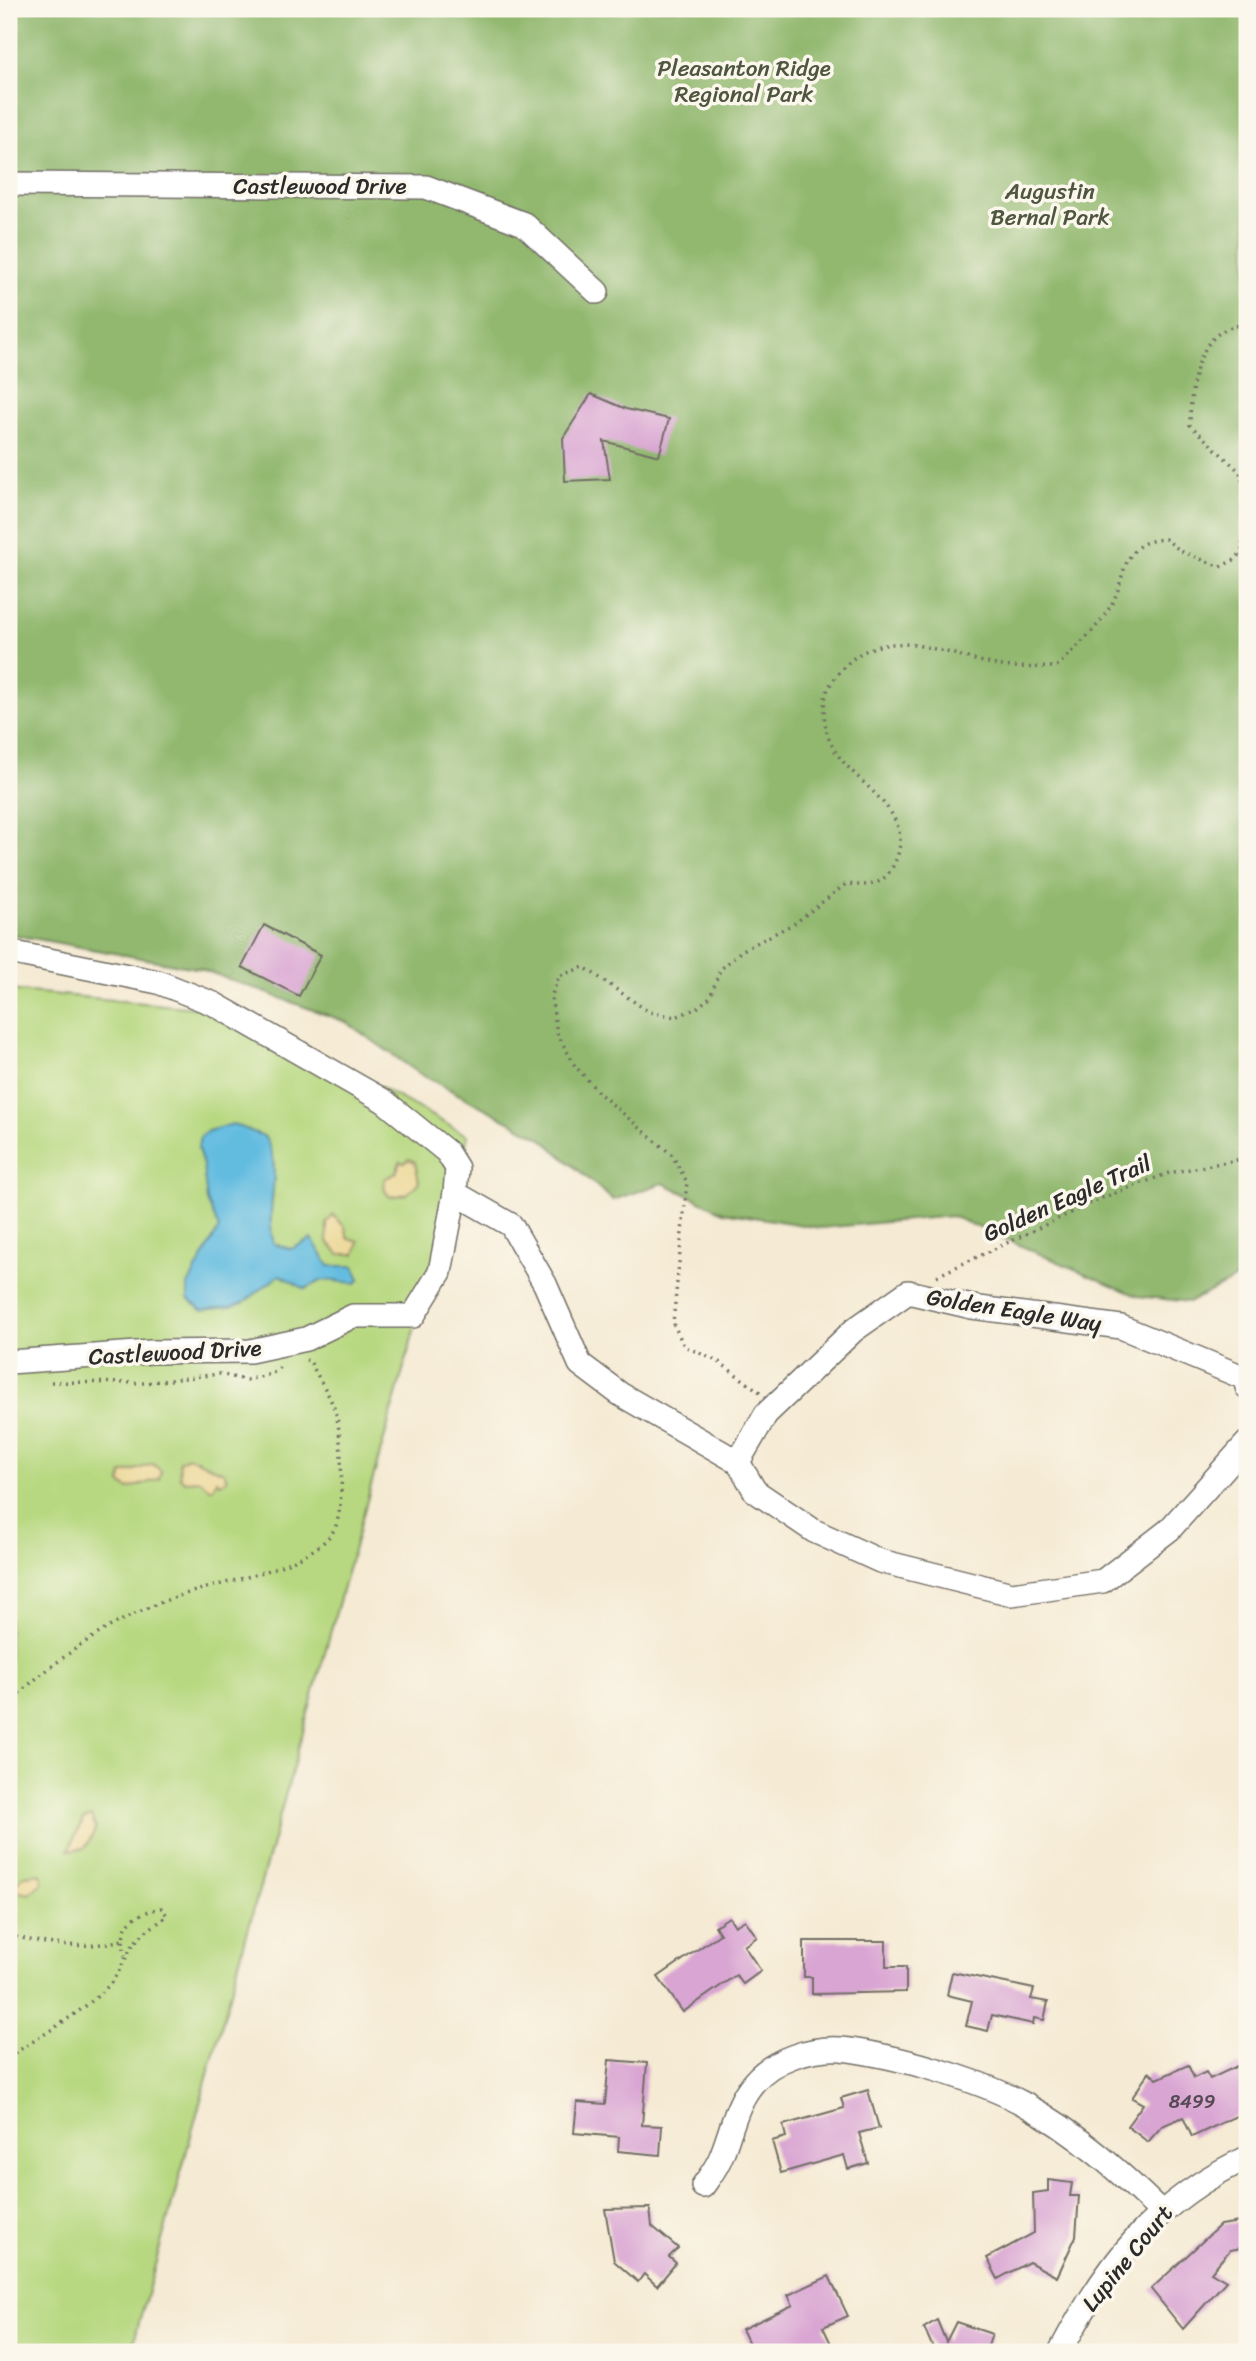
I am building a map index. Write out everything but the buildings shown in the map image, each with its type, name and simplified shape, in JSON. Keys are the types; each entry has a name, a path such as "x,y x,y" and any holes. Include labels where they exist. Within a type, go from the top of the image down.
{"street":[{"name":"Castlewood Drive","path":"9,184 426,187 524,224 597,292"},
{"name":"Castlewood Drive","path":"9,952 158,982 214,1004 394,1110 447,1152 457,1168 440,1272 413,1316 353,1317 306,1339 250,1351 151,1352 9,1362"},
{"path":"455,1193 511,1225 545,1284 580,1364 620,1394 738,1462 754,1490 814,1531 880,1562 1012,1594 1103,1581 1169,1530 1247,1443"},
{"name":"Golden Eagle Way","path":"738,1462 766,1414 854,1330 908,1292 972,1307 1121,1327 1247,1381"},
{"path":"703,2186 722,2157 734,2114 755,2081 782,2060 810,2052 840,2049 932,2069 1024,2104 1068,2132 1126,2178 1161,2213"},
{"name":"Lupine Court","path":"1060,2352 1090,2294 1161,2213 1175,2199 1247,2158"}],"path":[{"path":"776,1405 742,1376 684,1346 673,1323 687,1182 672,1155 600,1094 575,1066 557,1033 551,997 559,976 584,967 649,1012 676,1017 697,1008 710,997 720,970 741,951 795,923 817,907 831,892 846,884 870,886 886,877 896,861 900,834 890,810 831,745 824,719 827,689 848,664 870,649 907,642 945,649 993,664 1056,667 1103,615 1116,597 1122,574 1135,550 1150,540 1165,539 1181,551 1220,566 1234,560 1242,552 1245,493 1240,472 1190,425 1190,389 1206,346 1232,325 1247,325"},
{"name":"Golden Eagle Trail","path":"908,1292 957,1265 1102,1198 1169,1173 1247,1158"},
{"path":"9,1703 27,1685 118,1623 176,1597 278,1566 317,1548 334,1530 341,1510 343,1486 336,1415 310,1361 292,1355 306,1339"},
{"path":"42,1381 76,1384 144,1383 219,1374 246,1380 272,1374 282,1365"},
{"path":"9,2057 96,1996 113,1980 125,1956 142,1935 158,1926 167,1915 160,1908 141,1912 127,1924 122,1940 125,1956"},
{"path":"9,1935 58,1946 93,1947 122,1940"}],"green space":[{"path":"9,9 1247,9 1247,1273 1190,1302 1137,1296 952,1216 821,1228 723,1212 663,1183 613,1200 541,1138 420,1074 346,1022 201,969 9,934"},
{"path":"9,990 247,1013 468,1136 131,2352 9,2352"}],"sand":[{"path":"409,1159 415,1162 419,1182 407,1194 390,1197 385,1191 384,1179 396,1173 400,1162 404,1163"},
{"path":"333,1215 345,1227 348,1238 359,1241 355,1254 339,1254 327,1241 327,1223"},
{"path":"189,1457 224,1472 227,1480 220,1483 217,1480 213,1488 200,1480 185,1481 180,1477 179,1461"},
{"path":"153,1464 161,1471 159,1479 128,1489 121,1483 122,1474"},
{"path":"91,1816 96,1829 85,1848 69,1850 83,1819"},
{"path":"41,1873 42,1883 29,1894 15,1891 14,1885 25,1875"}],"water":[{"path":"233,1124 264,1136 270,1148 274,1175 271,1230 274,1244 291,1249 312,1239 329,1266 354,1266 360,1279 356,1283 323,1280 305,1289 280,1275 243,1303 230,1307 202,1310 188,1299 188,1285 219,1228 207,1201 198,1148 200,1137 208,1131"}],"park label":[{"name":"Pleasanton Ridge Regional Park","path":"744,81"},
{"name":"Augustin Bernal Park","path":"1050,204"}]}
